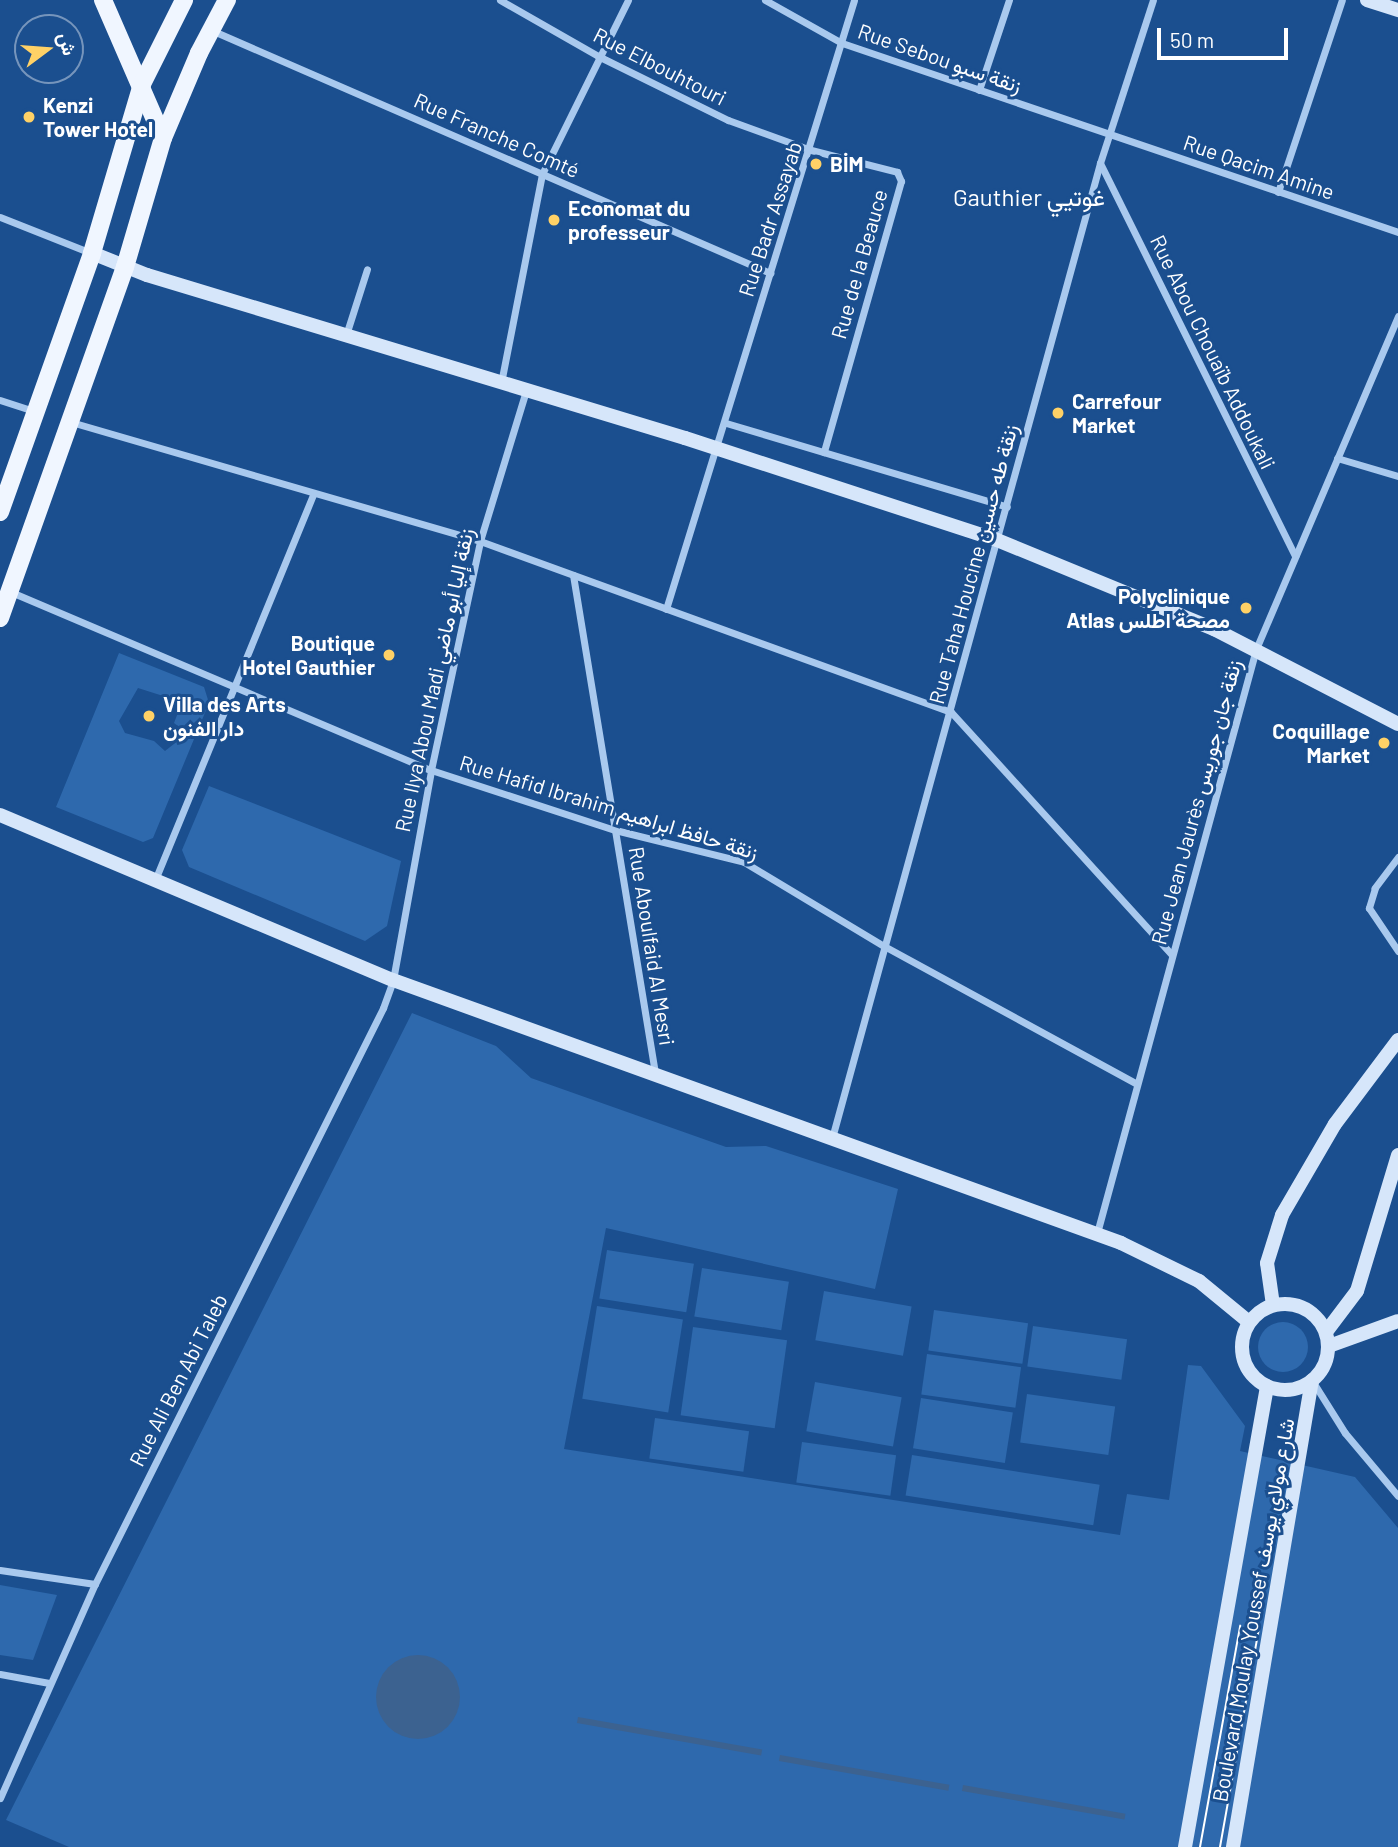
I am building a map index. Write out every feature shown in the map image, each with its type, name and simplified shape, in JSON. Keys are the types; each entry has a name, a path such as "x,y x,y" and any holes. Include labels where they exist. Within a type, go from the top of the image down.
{"main road":[{"path":"103,0 142,84 163,138"},
{"path":"0,512 92,253 142,84 184,0"},
{"path":"0,618 125,267 163,138 210,29 227,0"},
{"path":"1367,0 1398,10"},
{"path":"92,253 125,267 717,449 997,540 1256,649 1398,724"},
{"path":"0,815 393,980 1097,1233 1199,1281 1249,1322"},
{"path":"1273,1305 1266,1263 1282,1215 1335,1124 1398,1040"},
{"path":"1327,1339 1305,1308 1273,1305 1249,1322 1243,1355 1251,1373 1267,1386 1291,1390 1312,1381 1326,1363 1327,1339 1357,1291 1398,1155"},
{"path":"1327,1339 1398,1321"},
{"name":"Boulevard Moulay Youssef شارع مولاي يوسف","path":"1233,1847 1312,1381"},
{"name":"Boulevard Moulay Youssef شارع مولاي يوسف","path":"1185,1847 1267,1386"}],"street":[{"name":"Rue Elbouhtouri","path":"500,0 598,56 728,120 811,150"},
{"path":"501,384 542,174 628,0"},
{"name":"Rue Sebou زنقة سبو","path":"765,0 842,43 1109,134"},
{"name":"Rue Badr Assayab","path":"666,609 811,150 854,0"},
{"path":"979,90 1009,0"},
{"name":"Rue Taha Houcine زنقة طه حسين","path":"832,1138 1100,163 1153,0"},
{"path":"1278,192 1342,0"},
{"name":"Rue Franche Comté","path":"210,29 770,273"},
{"name":"Rue Qacim Amine","path":"1109,134 1398,232"},
{"name":"Rue de la Beauce","path":"811,150 894,169 901,181 824,452"},
{"name":"Rue Abou Chouaïb Addoukali","path":"1100,163 1296,556"},
{"path":"0,217 92,253"},
{"path":"345,336 368,269"},
{"name":"Rue Jean Jaurès زنقة جان جوريس","path":"1097,1233 1256,649 1398,316"},
{"name":"Rue Ilya Abou Madi زنقة إليا أبو ماضي","path":"393,980 430,770 480,541 526,391"},
{"path":"0,400 36,412"},
{"path":"71,421 480,541 951,712 1172,955"},
{"path":"726,423 1007,507"},
{"path":"1337,458 1398,476"},
{"path":"155,880 314,493"},
{"name":"Rue Aboulfaid Al Mesri","path":"573,575 655,1074"},
{"name":"Rue Hafid Ibrahim زنقة حافظ ابراهيم","path":"10,592 236,684 430,770 615,830 744,862 884,946 1137,1084"},
{"path":"1398,858 1375,888 1369,908 1398,951"},
{"name":"Rue Ali Ben Abi Taleb","path":"0,1798 95,1584 393,980"},
{"path":"1312,1381 1345,1433 1398,1496"},
{"path":"0,1570 95,1584"},
{"path":"0,1674 49,1683"}],"shaded area":[{"path":"119,653 204,687 209,703 153,838 143,842 56,807","holes":["138,688 182,702 174,723 178,726 179,740 165,751 154,741 125,733 119,721"]},
{"path":"209,786 401,861 387,926 365,941 189,867 182,850"},
{"path":"412,1013 496,1046 531,1078 726,1147 766,1146 898,1189 875,1289 606,1228 564,1449 1120,1535 1127,1494 1169,1500 1188,1365 1201,1366 1245,1426 1240,1451 1355,1477 1398,1528 1398,1847 69,1847 6,1820"},
{"path":"607,1250 694,1264 686,1312 599,1298"},
{"path":"702,1268 789,1282 781,1330 694,1316"},
{"path":"824,1291 912,1306 903,1356 815,1340"},
{"path":"597,1306 683,1320 668,1412 582,1399"},
{"path":"934,1310 1028,1323 1022,1364 928,1351"},
{"path":"1283,1322 1301,1329 1308,1347 1301,1365 1283,1372 1265,1365 1258,1347 1265,1329"},
{"path":"1033,1326 1127,1339 1121,1380 1027,1367"},
{"path":"693,1327 787,1340 775,1428 681,1415"},
{"path":"927,1354 1021,1367 1015,1408 921,1395"},
{"path":"815,1382 902,1397 893,1447 806,1431"},
{"path":"1027,1394 1115,1406 1108,1455 1020,1443"},
{"path":"921,1398 1013,1413 1005,1463 913,1448"},
{"path":"655,1418 749,1431 743,1472 649,1459"},
{"path":"802,1442 896,1455 890,1496 796,1483"},
{"path":"912,1455 1100,1485 1093,1525 906,1495"},
{"path":"0,1585 57,1595 33,1660 0,1655"},
{"path":"418,1655 434,1658 448,1667 457,1681 460,1697 457,1713 448,1727 434,1736 418,1739 402,1736 388,1727 379,1713 376,1697 379,1681 388,1667 402,1658"},
{"path":"578,1717 762,1749 761,1755 577,1723"},
{"path":"780,1755 949,1785 948,1791 779,1761"},
{"path":"963,1785 1125,1814 1124,1820 962,1791"}],"tram line":[{"path":"1200,1847 1240,1626"},
{"path":"1220,1847 1259,1629"}],"place":[{"name":"Kenzi Tower Hotel","path":"29,117"},
{"name":"BİM","path":"816,164"},
{"name":"Economat du professeur","path":"554,220"},
{"name":"Carrefour Market","path":"1058,413"},
{"name":"Polyclinique Atlas مصحة اطلس","path":"1246,608"},
{"name":"Boutique Hotel Gauthier","path":"389,655"},
{"name":"Villa des Arts دار الفنون","path":"149,716"},
{"name":"Coquillage Market","path":"1384,743"}],"district":[{"name":"Gauthier غوتيي","path":"1029,197"}]}
